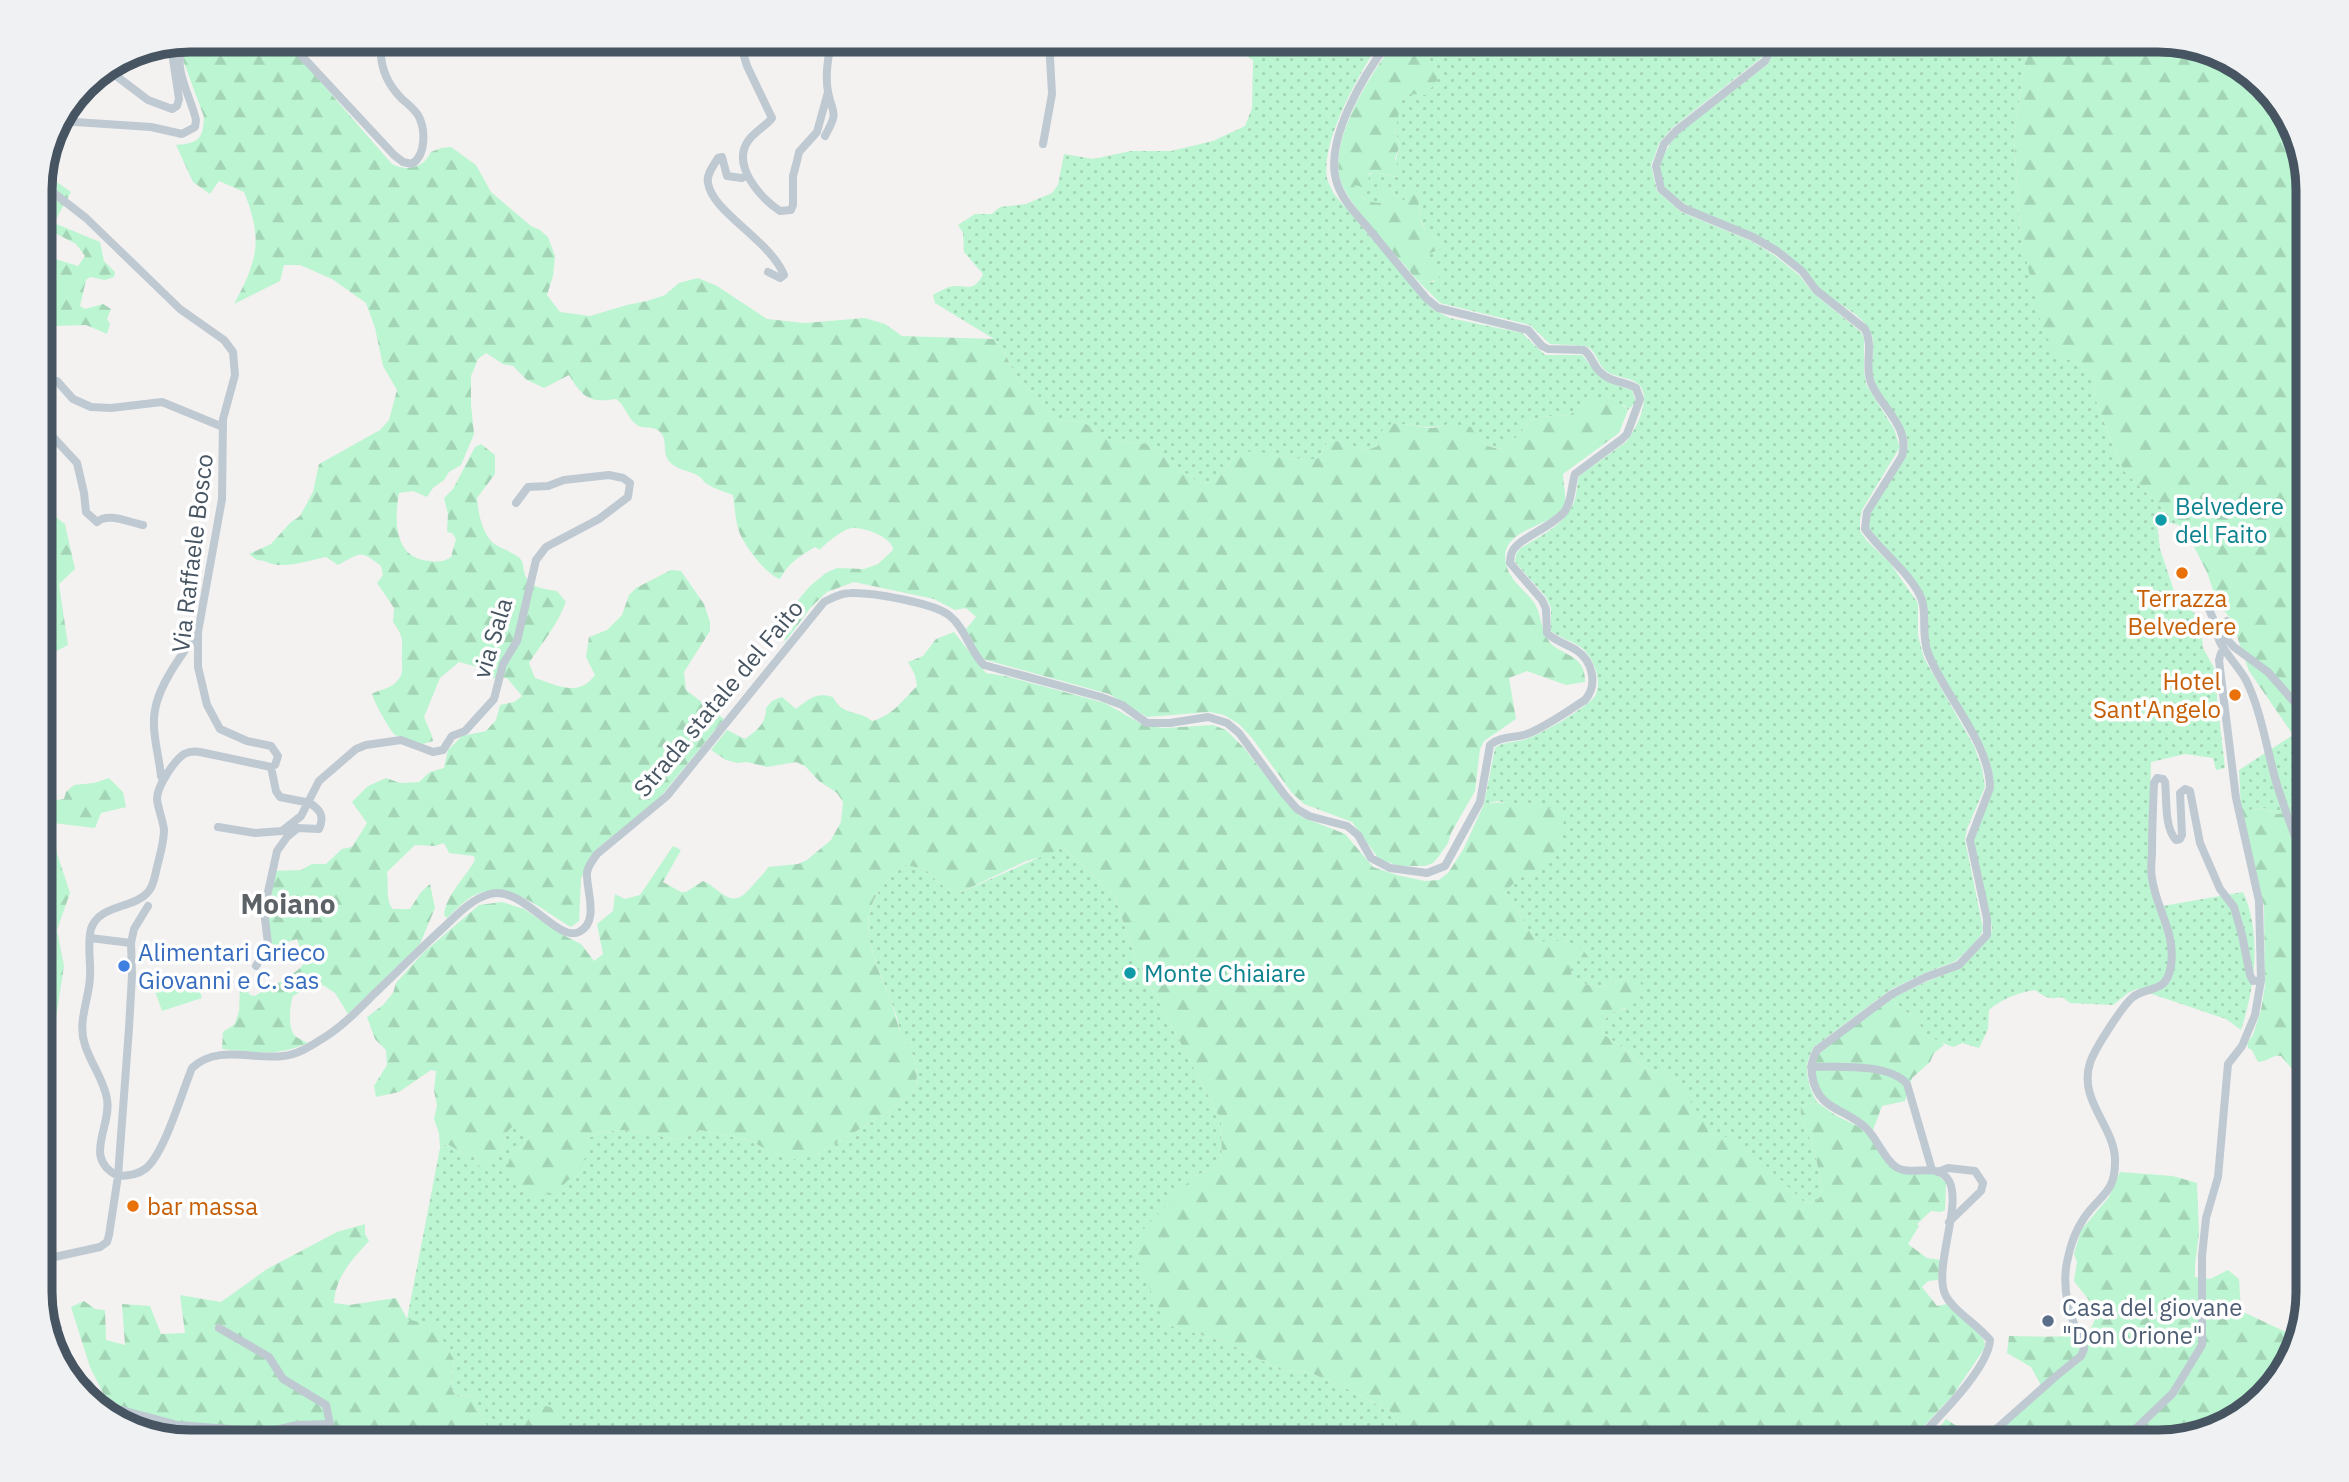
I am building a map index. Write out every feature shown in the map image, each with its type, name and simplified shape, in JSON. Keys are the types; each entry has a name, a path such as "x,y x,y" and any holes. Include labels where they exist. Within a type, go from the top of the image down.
{"street":[{"path":"299,52 394,155 403,162 412,164 422,153 422,127 415,111 393,89 382,69 380,52"},
{"path":"743,52 772,118 748,141 744,150 747,175 758,192 780,211 791,210 793,176 799,152 817,132 828,92 830,52"},
{"path":"1043,144 1052,94 1050,52"},
{"name":"Strada statale del Faito","path":"118,1176 138,1173 147,1168 154,1159 192,1068 200,1060 224,1055 285,1056 323,1038 341,1025 477,900 492,893 502,893 526,902 562,931 581,932 589,922 591,909 587,872 597,854 667,796 824,602 848,593 902,599 939,609 951,616 978,660 984,665 1101,697 1122,705 1147,723 1163,724 1208,717 1227,723 1239,733 1297,809 1309,816 1347,826 1358,835 1371,858 1378,863 1390,868 1427,873 1445,866 1480,802 1490,745 1495,740 1522,736 1536,730 1585,700 1591,693 1592,674 1587,661 1580,653 1547,633 1546,609 1542,600 1510,563 1511,552 1518,544 1560,517 1572,495 1575,474 1622,439 1640,399 1636,388 1612,381 1598,371 1592,358 1584,350 1548,349 1528,330 1438,308 1427,299 1351,207 1338,188 1334,174 1334,158 1348,108 1382,52"},
{"path":"1769,52 1765,61 1676,131 1664,144 1656,166 1661,189 1683,208 1753,237 1777,251 1802,271 1816,290 1865,330 1869,338 1868,370 1871,382 1899,427 1905,447 1867,512 1865,529 1893,560 1922,601 1923,636 1929,656 1978,744 1990,781 1990,788 1970,840 1987,919 1987,935 1959,965 1892,994 1836,1035 1817,1050 1811,1067 1815,1089 1821,1099 1835,1111 1866,1128 1892,1164 1905,1171 1948,1168 1975,1171 1983,1183 1981,1191 1950,1222"},
{"path":"71,122 151,127 182,134 189,132 195,127 196,120 179,64 181,53"},
{"path":"115,75 148,100 172,109 177,106 179,99 174,54"},
{"path":"825,135 834,116 828,92"},
{"path":"747,175 742,178 727,176 723,158 719,158 708,176 708,185 725,212 756,237 784,275 780,278 768,272"},
{"name":"Via Raffaele Bosco","path":"53,192 86,218 180,309 224,340 233,352 236,366 223,427 222,499 197,650 202,690 214,721 227,733 271,746 278,756 275,765 271,767"},
{"path":"53,382 57,381 74,399 91,407 111,408 162,402 223,427"},
{"path":"53,437 77,463 89,516 97,522 102,517 108,517 143,525"},
{"name":"via Sala","path":"307,803 319,781 329,771 366,744 401,740 438,752 443,750 452,736 465,731 494,699 503,664 517,640 536,560 546,547 612,510 628,497 631,488 630,483 623,478 609,475 577,478 554,482 548,486 528,487 516,503"},
{"path":"2206,602 2223,636 2268,672 2296,704"},
{"path":"2223,636 2223,625 2227,621"},
{"path":"161,776 155,709 175,663 198,632"},
{"path":"2223,636 2217,639 2237,664 2256,706 2296,840"},
{"path":"2134,1430 2173,1393 2202,1345 2202,1256 2206,1218 2218,1177 2228,1064 2242,1045 2255,1015 2261,980 2259,901 2236,798 2219,660 2221,653 2227,653"},
{"path":"118,1176 109,1172 100,1154 108,1101 84,1044 82,1030 90,986 90,938 97,918 149,892 161,854 164,829 157,798 160,784 182,755 191,751 271,767 276,791 280,797 305,802 317,807 321,813 323,821 319,829 298,828 277,851 264,910 268,944 256,966"},
{"path":"1995,1430 2081,1356 2084,1349 2065,1288 2066,1263 2075,1233 2111,1185 2115,1156 2088,1089 2090,1062 2125,1006 2136,995 2156,990 2166,979 2171,967 2168,926 2151,878 2154,783 2157,778 2165,782 2171,836 2176,840 2182,835 2180,793 2185,789 2190,792 2200,843 2220,889 2234,907 2250,975 2253,981 2261,980"},
{"path":"218,828 255,834 282,831 301,816 307,803"},
{"path":"53,1257 100,1247 107,1242 118,1176 132,975 131,943 134,929 148,906"},
{"path":"90,938 131,943"},
{"path":"1811,1067 1843,1066 1891,1072 1901,1077 1907,1084 1935,1171 1950,1182 1950,1222 1942,1275 1945,1295 1990,1340 1989,1349 1964,1388 1925,1430"},
{"path":"219,1328 269,1357 283,1379 326,1405 330,1424 297,1425 276,1430"},
{"path":"120,1410 164,1422 242,1430"},
{"path":"192,1430 193,1426"}],"green space":[{"path":"186,52 190,52 293,52 392,164 404,168 414,167 424,162 431,152 451,147 476,165 491,192 548,237 555,256 547,295 560,312 590,316 665,295 679,283 698,278 717,286 767,319 805,323 865,318 885,324 902,336 994,339 1019,382 1036,394 1053,419 1062,422 1082,421 1108,439 1146,444 1199,483 1216,479 1233,459 1247,452 1317,459 1328,441 1370,449 1378,446 1380,435 1390,424 1432,428 1449,424 1471,427 1482,442 1500,449 1518,436 1530,421 1540,417 1570,415 1584,401 1608,401 1624,406 1628,410 1619,433 1563,474 1565,502 1560,511 1552,518 1519,534 1506,551 1508,570 1535,604 1548,640 1577,660 1584,673 1585,682 1566,685 1527,671 1509,678 1516,719 1484,741 1480,749 1475,791 1448,843 1433,863 1425,866 1399,866 1379,859 1352,822 1304,804 1292,793 1252,738 1239,724 1224,715 1210,712 1147,717 1109,694 986,660 981,657 966,629 976,617 966,608 955,610 934,599 854,582 827,592 811,607 785,642 783,629 799,599 810,586 837,568 864,569 878,564 893,550 892,545 870,531 849,529 820,550 815,547 799,557 780,579 757,560 740,534 733,495 710,486 696,474 670,463 663,436 658,430 636,424 616,399 593,399 583,394 569,375 544,388 527,380 513,366 503,364 486,353 478,359 471,376 474,434 461,465 449,472 427,497 413,491 399,493 397,526 403,546 418,559 438,561 451,557 456,539 452,533 447,532 448,514 444,498 453,489 475,447 481,444 495,455 495,474 477,498 486,534 493,543 520,558 530,583 557,591 566,602 554,626 529,663 535,678 567,688 582,686 588,682 595,675 586,657 589,637 607,630 622,615 629,595 636,588 671,570 681,571 704,604 710,622 710,631 684,672 686,690 724,719 657,801 599,847 589,859 581,879 579,921 571,927 521,897 495,890 482,892 468,899 447,918 444,915 448,901 475,860 474,856 449,853 444,843 435,846 415,845 387,872 388,892 393,909 410,909 430,884 435,908 420,944 348,1014 335,993 323,985 318,988 315,984 293,996 291,1029 295,1036 308,1043 276,1052 222,1049 223,1032 235,1024 239,1011 240,985 245,987 250,995 255,996 292,975 303,965 297,939 273,947 264,921 274,871 301,870 312,864 326,864 342,849 352,847 367,823 352,802 368,786 386,778 400,783 419,782 430,772 444,768 448,750 462,736 486,731 496,720 500,705 514,702 522,696 507,678 492,678 482,668 459,662 440,678 424,717 433,741 423,744 395,735 372,694 395,684 402,671 402,641 393,622 394,608 377,583 383,575 381,566 364,555 338,565 326,557 297,564 276,565 257,560 249,554 271,544 300,516 313,492 319,464 380,430 389,420 397,390 383,366 375,328 366,303 332,279 300,265 284,265 280,281 234,304 253,262 256,236 254,223 244,192 219,181 210,194 193,182 176,145 195,141 201,135 204,117 183,60"},
{"path":"1240,52 1374,52 1335,128 1327,163 1327,178 1334,194 1432,309 1450,318 1522,333 1545,355 1582,355 1603,378 1632,390 1636,402 1628,410 1624,405 1570,415 1540,417 1530,421 1518,436 1500,449 1469,436 1452,424 1431,427 1389,425 1380,436 1379,446 1371,449 1328,441 1317,459 1247,454 1230,462 1216,479 1199,483 1146,444 1108,439 1082,421 1052,420 1036,394 1019,382 994,339 935,303 933,295 949,287 972,286 983,274 964,252 963,233 958,225 975,214 992,214 1000,207 1026,204 1052,193 1058,185 1064,154 1093,159 1131,151 1171,151 1213,141 1245,126 1252,108 1253,60"},
{"path":"1388,52 1436,52 1429,58 1431,63 1436,65 1438,79 1426,95 1410,94 1402,99 1395,131 1400,145 1395,159 1400,172 1398,177 1373,172 1369,174 1368,188 1354,185 1363,198 1378,203 1389,203 1377,188 1377,182 1386,182 1394,194 1403,200 1407,199 1408,189 1418,191 1420,220 1429,237 1439,239 1440,249 1426,255 1428,268 1439,268 1443,272 1432,281 1417,280 1377,234 1343,187 1339,151 1353,110"},
{"path":"1436,52 1764,52 1761,58 1672,128 1660,142 1651,165 1657,191 1681,212 1751,241 1774,255 1799,275 1813,293 1861,332 1864,339 1866,384 1894,429 1900,447 1862,510 1860,531 1890,563 1918,603 1918,636 1924,658 1974,746 1982,768 1985,787 1965,840 1983,928 1974,944 1956,961 1890,990 1814,1047 1808,1061 1807,1074 1817,1102 1801,1107 1801,1112 1814,1149 1821,1183 1822,1195 1815,1202 1805,1203 1738,1140 1709,1134 1670,1075 1641,1065 1628,1051 1603,1034 1602,1023 1609,1015 1625,1009 1628,976 1600,986 1572,978 1571,969 1576,960 1567,941 1536,942 1505,892 1519,878 1538,872 1507,803 1498,801 1484,804 1495,748 1533,736 1563,720 1591,701 1598,684 1594,665 1584,650 1551,631 1551,608 1546,597 1515,562 1516,554 1553,528 1566,515 1575,499 1579,476 1626,442 1642,412 1644,396 1637,383 1606,371 1586,346 1550,344 1530,325 1440,303 1417,280 1434,282 1439,268 1428,268 1426,254 1440,249 1438,239 1429,237 1420,219 1418,191 1403,201 1386,182 1390,203 1378,204 1366,200 1354,190 1354,184 1359,184 1373,172 1397,177 1400,172 1395,163 1400,145 1395,131 1400,104 1431,63 1429,58"},
{"path":"1774,52 2026,52 2014,137 2020,233 2060,356 2078,363 2093,375 2097,404 2123,470 2179,525 2163,521 2157,523 2160,549 2175,594 2196,615 2201,628 2203,648 2217,673 2217,699 2225,768 2216,770 2213,758 2185,754 2151,762 2148,880 2157,907 2243,892 2253,925 2254,961 2250,996 2241,1030 2226,1019 2137,989 2113,1005 2070,1003 2062,997 2047,997 2035,990 2010,997 1989,1010 1988,1029 1979,1048 1962,1043 1953,1047 1925,1036 1917,1018 1896,1006 1894,997 1961,968 1990,937 1992,928 1973,840 1993,789 1993,774 1932,655 1920,591 1910,574 1869,528 1870,514 1908,448 1903,429 1874,380 1873,339 1869,329 1852,312 1819,288 1783,251 1684,203 1664,187 1661,180 1662,159 1678,134 1768,64"},
{"path":"2026,52 2159,52 2203,60 2220,67 2250,87 2262,99 2282,129 2292,155 2296,190 2296,739 2249,671 2231,619 2217,602 2207,572 2189,537 2123,470 2097,404 2093,375 2078,363 2060,357 2043,332 2020,233 2014,137"},
{"path":"53,180 71,192 53,222"},
{"path":"54,223 100,242 104,261 115,272 114,277 105,280 90,277 86,280 80,306 85,309 103,304 111,309 107,319 110,324 107,334 86,325 56,326 53,335 53,258 78,266 85,256 76,244 55,233"},
{"path":"53,514 65,524 75,569 59,584 68,645 53,653"},
{"path":"954,632 986,673 1105,703 1145,726 1165,728 1213,725 1226,730 1244,748 1292,809 1302,817 1345,834 1373,867 1397,875 1425,881 1439,880 1448,873 1463,850 1484,804 1525,804 1565,812 1561,840 1552,858 1538,872 1519,878 1505,892 1536,942 1566,941 1577,946 1589,958 1576,961 1571,969 1572,978 1600,986 1628,976 1637,979 1643,986 1636,1002 1608,1016 1602,1023 1603,1034 1628,1051 1641,1065 1670,1075 1706,1124 1709,1134 1738,1139 1805,1203 1815,1202 1822,1195 1815,1156 1801,1112 1801,1107 1817,1102 1859,1127 1891,1166 1938,1175 1946,1183 1945,1210 1931,1211 1917,1224 1919,1226 1908,1244 1927,1258 1940,1260 1938,1280 1928,1281 1922,1287 1937,1306 1947,1304 1981,1335 1985,1343 1984,1349 1953,1395 1920,1430 1401,1430 1391,1412 1354,1392 1309,1372 1280,1370 1228,1343 1165,1324 1135,1255 1140,1233 1193,1177 1222,1164 1221,1120 1135,956 1114,895 1063,847 1026,861 957,894 939,883 925,869 905,865 887,881 876,896 870,912 870,944 902,1038 914,1058 917,1072 916,1090 880,1117 816,1155 800,1160 784,1158 748,1140 700,1130 683,1138 673,1139 623,1130 603,1132 586,1139 586,1157 576,1173 561,1187 544,1196 534,1195 526,1190 507,1168 510,1158 531,1135 516,1123 507,1132 502,1151 485,1168 480,1167 473,1153 463,1153 447,1144 440,1148 434,1119 437,1105 434,1091 436,1071 431,1070 399,1092 376,1097 374,1086 387,1065 386,1050 375,1039 367,1017 383,1005 393,993 396,983 423,953 479,905 502,902 524,909 559,933 581,944 594,961 603,954 597,924 613,911 615,894 625,899 640,895 673,846 681,850 663,882 686,892 703,881 732,898 743,895 768,867 798,864 807,860 831,840 841,822 843,802 837,793 819,781 805,766 796,762 767,767 747,762 737,763 726,760 711,750 727,730 745,739 760,726 766,708 772,701 782,697 796,709 813,697 833,697 841,708 872,721 879,719 897,707 917,686 908,662 923,656 936,639"},
{"path":"2293,735 2296,739 2296,812 2277,814 2264,808 2250,810 2241,807 2239,770"},
{"path":"109,778 123,792 126,807 101,813 95,828 53,823 53,800 64,799 66,792 74,785"},
{"path":"2241,807 2250,810 2264,808 2277,814 2296,812 2296,824 2293,826 2296,831 2296,1069 2293,1070 2281,1056 2258,1062 2247,1043 2253,1035 2261,1010 2265,986 2264,906"},
{"path":"53,823 57,853 70,893 57,930 64,966 53,1056"},
{"path":"1063,847 1114,895 1135,956 1221,1120 1222,1164 1193,1177 1165,1324 1228,1343 1280,1370 1309,1372 1354,1392 1391,1412 1401,1430 496,1430 482,1422 475,1395 456,1396 451,1388 454,1360 407,1319 440,1148 447,1144 463,1153 473,1153 480,1167 502,1151 507,1132 516,1122 531,1135 510,1158 512,1172 526,1190 586,1157 586,1139 603,1132 643,1132 673,1139 683,1138 700,1130 748,1140 784,1158 816,1155 880,1117 916,1090 917,1071 914,1058 902,1038 896,1014 873,954 869,918 874,900 886,883 905,865 925,869 939,883 957,894"},
{"path":"195,978 202,998 162,1011 155,991"},
{"path":"1894,997 1896,1006 1917,1018 1925,1036 1944,1045 1912,1078 1905,1101 1882,1106 1873,1130 1862,1120 1829,1101 1819,1087 1815,1063 1820,1053 1829,1045"},
{"path":"2120,1172 2173,1176 2197,1183 2199,1233 2195,1277 2210,1279 2228,1270 2239,1279 2241,1311 2290,1333 2282,1353 2262,1383 2243,1401 2228,1411 2194,1425 2159,1430 1988,1430 2043,1389 2031,1367 2007,1353 2009,1336 2071,1336 2086,1332 2092,1327 2094,1309 2074,1281 2077,1262 2074,1254 2081,1230 2109,1197"},
{"path":"365,1224 365,1234 369,1241 341,1277 334,1303 349,1305 396,1298 407,1319 435,1326 454,1360 451,1388 456,1396 475,1395 482,1422 496,1430 190,1430 146,1422 107,1401 90,1367 71,1307 84,1301 95,1309 105,1310 106,1340 125,1345 122,1304 150,1306 161,1334 185,1333 180,1295 221,1302 267,1269 337,1232"},
{"path":"542,1405 561,1410 564,1430 514,1430"},
{"path":"1946,1419 1962,1430 1939,1430"}],"place":[{"name":"Belvedere del Faito","path":"2161,520"},
{"name":"Terrazza Belvedere","path":"2182,573"},
{"name":"Hotel Sant'Angelo","path":"2235,695"},
{"name":"Alimentari Grieco Giovanni e C. sas","path":"124,966"},
{"name":"Monte Chiaiare","path":"1130,973"},
{"name":"bar massa","path":"133,1206"},
{"name":"Casa del giovane \"Don Orione\"","path":"2048,1321"}],"district":[{"name":"Moiano","path":"288,903"}]}
